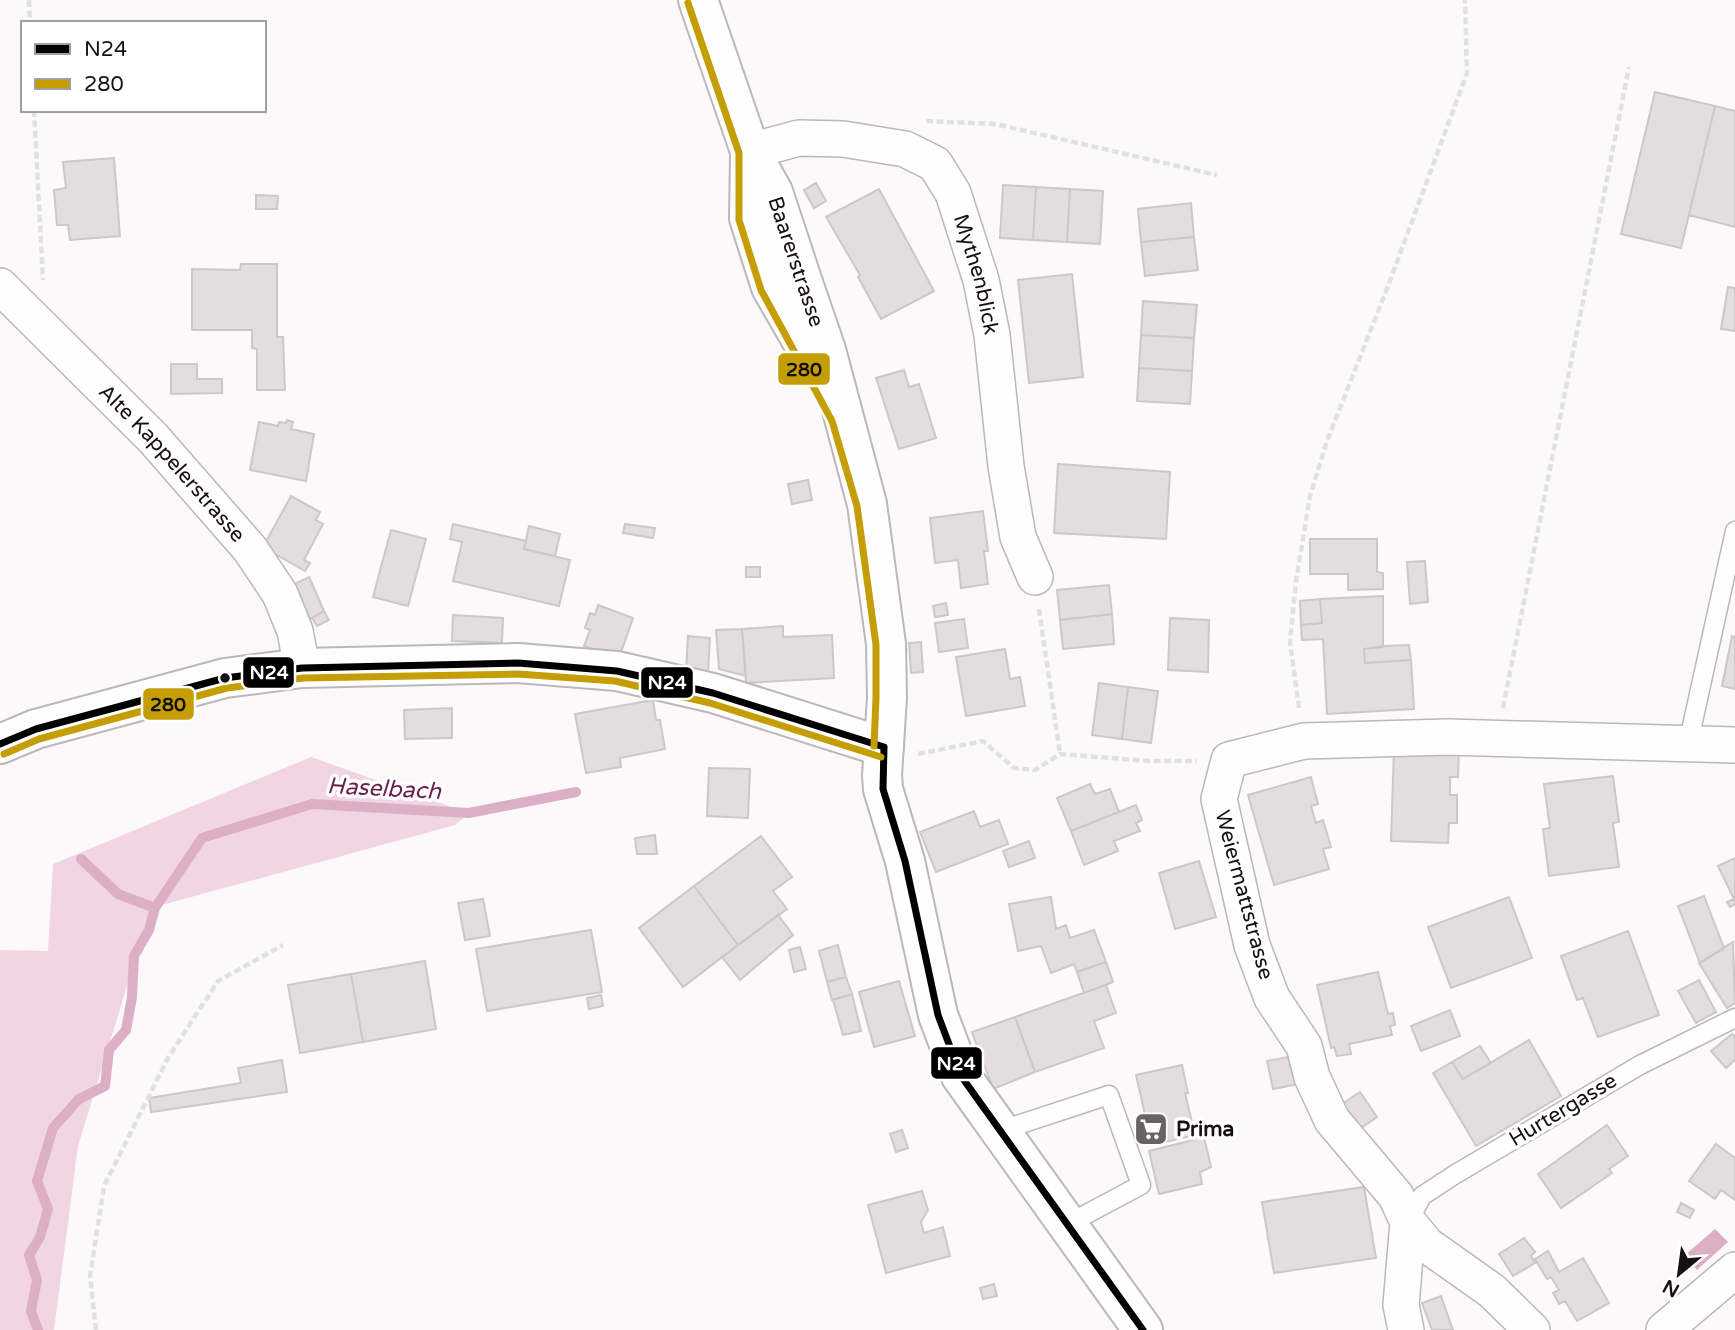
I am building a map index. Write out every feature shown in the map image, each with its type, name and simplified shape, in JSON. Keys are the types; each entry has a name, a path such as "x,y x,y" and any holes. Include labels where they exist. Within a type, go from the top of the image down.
{"street":[{"name":"Baarerstrasse","path":"698,0 750,151 749,218 771,287 842,416 867,505 886,643 887,698 883,789 905,861 939,1015 961,1076 1143,1330"},
{"name":"Mythenblick","path":"750,151 799,138 843,139 905,149 935,164 953,193 981,280 992,335 1006,466 1018,537 1035,577"},
{"name":"Alte Kappelerstrasse","path":"0,286 153,438 250,549 280,594 295,631 302,668"},
{"path":"0,744 36,729 225,678 302,668 518,663 617,671 713,693 884,747"},
{"path":"1229,760 1304,741 1448,737 1735,745"},
{"name":"Weiermattstrasse","path":"1229,760 1219,799 1252,945 1272,998 1304,1046 1312,1077 1332,1120 1396,1196 1408,1222 1427,1245 1492,1291 1532,1330"},
{"path":"1406,1330 1401,1305 1408,1222"},
{"path":"1664,1330 1735,1270"}],"lane":[{"path":"1688,744 1735,531"},
{"name":"Hurtergasse","path":"1408,1222 1422,1196 1454,1175 1640,1065 1735,1018"},
{"path":"999,1131 1109,1095 1141,1185 1066,1225"}],"path":[{"path":"29,0 30,21"},
{"path":"1304,741 1290,642 1296,582 1310,496 1327,441 1388,286 1466,73 1465,0"},
{"path":"1497,738 1629,67"},
{"path":"34,112 45,330"},
{"path":"916,120 995,124 1217,175"},
{"path":"1035,577 1060,754"},
{"path":"884,747 908,756 983,741 1014,768 1035,770 1060,754 1149,761 1229,760"},
{"path":"96,1330 90,1276 104,1186 168,1058 218,981 284,945"}],"shaded area":[{"path":"311,757 469,813 455,825 151,908 78,1146 54,1330 0,1330 0,950 48,951 53,864"},
{"path":"1715,1229 1728,1242 1697,1270 1684,1256"}],"building":[{"path":"1655,92 1715,106 1681,248 1621,234"},
{"path":"1715,106 1735,111 1735,227 1689,215"},
{"path":"114,158 120,236 70,240 68,225 57,225 54,190 66,188 63,162"},
{"path":"816,183 826,201 814,208 804,190"},
{"path":"1003,185 1036,187 1033,240 1000,238"},
{"path":"1036,187 1070,189 1067,242 1033,240"},
{"path":"879,189 934,291 881,319 858,277 860,275 826,217"},
{"path":"1070,189 1103,191 1100,244 1067,242"},
{"path":"256,195 278,196 277,209 256,209"},
{"path":"1191,203 1194,237 1141,242 1138,209"},
{"path":"1194,237 1198,270 1145,276 1141,242"},
{"path":"241,264 277,264 277,337 283,337 285,390 257,390 257,349 252,348 252,330 192,330 192,269 240,270"},
{"path":"1072,274 1083,377 1029,383 1018,280"},
{"path":"1728,287 1735,288 1735,331 1721,329"},
{"path":"1143,301 1197,305 1194,338 1141,335"},
{"path":"1141,335 1194,338 1192,371 1139,368"},
{"path":"171,364 197,364 197,379 222,379 222,393 171,394"},
{"path":"1139,368 1192,371 1190,404 1137,401"},
{"path":"904,370 909,387 919,384 936,438 899,449 876,378"},
{"path":"287,420 293,422 291,429 314,434 306,481 250,470 259,422 278,426 279,422 286,423"},
{"path":"1058,464 1170,472 1166,539 1054,533"},
{"path":"808,480 812,500 792,504 788,484"},
{"path":"291,496 320,512 316,520 323,524 304,560 310,563 305,571 263,547"},
{"path":"983,511 988,551 984,551 988,584 961,588 958,560 935,563 930,518"},
{"path":"453,524 526,541 524,549 570,560 559,606 453,581 462,542 450,539"},
{"path":"625,524 655,528 653,538 623,533"},
{"path":"529,526 560,534 555,556 524,549"},
{"path":"391,530 426,539 408,606 373,597"},
{"path":"1310,539 1377,539 1377,572 1383,573 1383,589 1348,590 1348,574 1310,574"},
{"path":"1425,561 1428,602 1410,604 1407,562"},
{"path":"746,567 760,567 760,577 746,577"},
{"path":"309,577 324,611 305,622 288,587"},
{"path":"1109,585 1112,614 1060,620 1057,590"},
{"path":"1383,596 1383,647 1364,649 1365,663 1411,660 1414,709 1327,714 1323,639 1302,640 1301,625 1322,623 1320,599"},
{"path":"1320,599 1322,623 1301,625 1300,601"},
{"path":"946,603 948,615 935,617 933,606"},
{"path":"598,605 633,618 619,658 584,646 590,630 585,628 590,613 595,615"},
{"path":"324,611 329,620 317,626 312,618"},
{"path":"1112,614 1114,644 1063,649 1060,620"},
{"path":"453,615 503,618 502,643 452,641"},
{"path":"1170,618 1209,620 1208,672 1168,670"},
{"path":"964,619 968,648 939,652 935,623"},
{"path":"783,626 783,637 832,635 834,678 746,683 742,629"},
{"path":"742,629 746,676 719,669 716,630"},
{"path":"688,636 710,638 708,673 686,671"},
{"path":"1732,636 1735,637 1735,689 1722,686"},
{"path":"921,642 923,672 911,673 909,643"},
{"path":"1409,645 1411,660 1365,663 1364,649"},
{"path":"1005,649 1010,679 1020,677 1025,706 966,716 956,657"},
{"path":"1099,683 1128,687 1122,739 1092,735"},
{"path":"1128,687 1158,691 1151,743 1122,739"},
{"path":"653,700 665,749 620,758 621,767 586,773 575,714"},
{"path":"452,708 452,738 405,739 404,710"},
{"path":"1394,747 1459,750 1458,777 1450,777 1450,795 1457,795 1457,823 1449,823 1448,843 1391,841"},
{"path":"709,768 750,769 748,818 707,816"},
{"path":"1613,776 1619,822 1613,823 1619,867 1549,876 1543,829 1550,828 1544,784"},
{"path":"1311,777 1318,804 1311,806 1316,823 1323,820 1331,847 1323,849 1329,869 1274,885 1248,795"},
{"path":"1090,784 1095,794 1110,789 1119,812 1071,831 1057,798"},
{"path":"1136,805 1142,820 1136,823 1140,831 1114,841 1118,851 1084,865 1071,831"},
{"path":"974,811 980,827 999,820 1008,844 936,872 920,832"},
{"path":"655,835 657,854 637,854 635,838"},
{"path":"761,836 792,877 773,891 787,909 738,945 694,886"},
{"path":"1029,841 1035,858 1009,867 1003,851"},
{"path":"1735,858 1735,904 1730,907 1727,902 1734,899 1718,866"},
{"path":"1199,861 1216,917 1175,929 1159,873"},
{"path":"694,886 738,945 683,987 639,928"},
{"path":"1704,896 1724,948 1700,963 1678,906"},
{"path":"1051,897 1056,929 1066,925 1070,938 1094,930 1106,962 1077,972 1074,964 1051,973 1041,946 1018,951 1009,904"},
{"path":"1509,897 1532,958 1451,988 1428,927"},
{"path":"483,899 490,936 465,940 458,903"},
{"path":"778,915 793,935 740,980 722,957"},
{"path":"591,930 602,992 487,1011 476,949"},
{"path":"1628,931 1659,1015 1598,1037 1583,998 1577,1000 1561,956"},
{"path":"1733,942 1735,1003 1727,1008 1699,963"},
{"path":"838,945 846,977 827,982 819,951"},
{"path":"800,947 806,969 794,972 789,950"},
{"path":"425,961 436,1029 363,1042 351,974"},
{"path":"1106,962 1113,982 1084,993 1077,972"},
{"path":"1378,972 1388,1014 1393,1013 1395,1025 1390,1026 1392,1035 1349,1044 1351,1054 1337,1056 1334,1047 1331,1048 1317,985"},
{"path":"351,974 363,1042 300,1053 288,985"},
{"path":"846,977 852,994 832,1000 827,982"},
{"path":"1699,980 1716,1012 1696,1023 1678,991"},
{"path":"899,981 915,1036 874,1047 859,992"},
{"path":"1106,985 1116,1013 1094,1021 1104,1048 1035,1072 1015,1017"},
{"path":"852,994 861,1031 843,1035 833,1000"},
{"path":"601,995 603,1006 589,1009 587,998"},
{"path":"1450,1010 1460,1036 1421,1051 1411,1026"},
{"path":"1015,1017 1035,1072 993,1089 972,1032"},
{"path":"1732,1034 1735,1036 1735,1060 1726,1068 1711,1051"},
{"path":"1529,1040 1561,1096 1476,1146 1433,1073 1452,1062 1463,1079"},
{"path":"1480,1046 1491,1063 1463,1079 1452,1062"},
{"path":"1294,1056 1299,1084 1273,1089 1267,1061"},
{"path":"282,1060 287,1092 151,1112 149,1098 241,1083 238,1068"},
{"path":"1182,1065 1188,1093 1185,1093 1195,1135 1152,1145 1136,1075"},
{"path":"1360,1092 1377,1117 1354,1133 1337,1107"},
{"path":"1607,1125 1628,1156 1609,1169 1612,1173 1561,1208 1538,1174"},
{"path":"902,1130 908,1148 896,1152 890,1134"},
{"path":"1203,1133 1211,1167 1200,1172 1202,1184 1159,1194 1149,1151 1193,1140 1191,1136"},
{"path":"1716,1144 1735,1158 1735,1200 1721,1190 1715,1199 1689,1181"},
{"path":"1364,1187 1376,1258 1274,1273 1262,1202"},
{"path":"922,1191 928,1210 921,1222 924,1233 943,1227 950,1256 886,1273 868,1205"},
{"path":"1681,1203 1694,1210 1690,1218 1677,1212"},
{"path":"1524,1238 1535,1252 1531,1256 1535,1263 1513,1276 1499,1254"},
{"path":"1548,1251 1559,1272 1583,1258 1609,1303 1577,1321 1565,1301 1559,1304 1553,1293 1559,1290 1551,1277 1547,1279 1535,1259"},
{"path":"994,1284 997,1296 983,1299 980,1288"},
{"path":"1441,1296 1453,1330 1432,1330 1422,1303"}],"waterway":[{"name":"Haselbach","path":"38,1330 31,1311 37,1280 29,1255 40,1237 48,1209 37,1181 53,1128 79,1099 105,1086 109,1050 126,1030 132,997 134,956 149,930 155,908 202,838 312,804 469,813 576,792"},
{"path":"81,859 118,894 155,908"}],"transit line":[{"name":"280","path":"688,3 739,153 739,220 761,290 832,421 857,506 876,645 874,746"},
{"name":"N24","path":"0,744 36,729 225,678 302,668 518,663 617,671 713,693 884,747"},
{"name":"280","path":"4,754 39,739 227,688 303,678 518,674 615,681 710,703 881,757"},
{"name":"N24","path":"884,747 883,789 905,861 938,1015 961,1076 1143,1330"}],"place":[{"name":"Prima","path":"1151,1129"}]}
